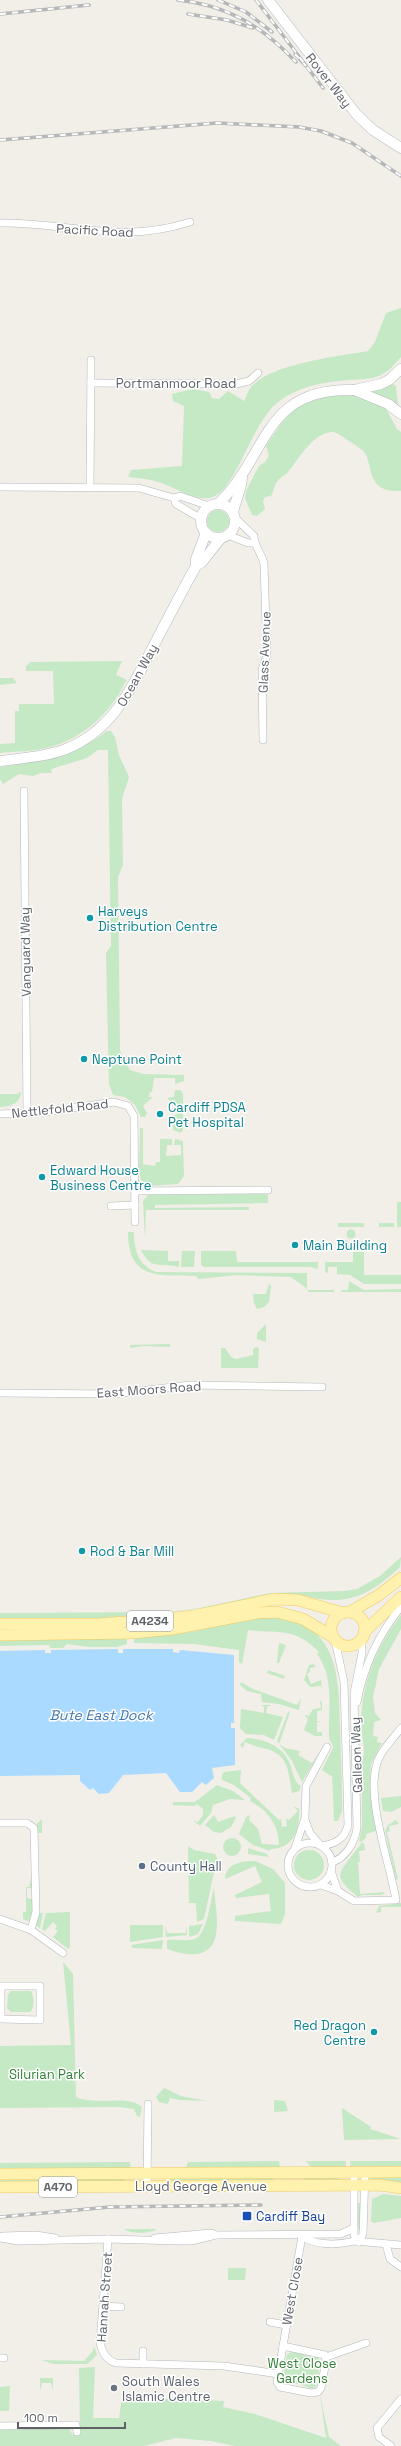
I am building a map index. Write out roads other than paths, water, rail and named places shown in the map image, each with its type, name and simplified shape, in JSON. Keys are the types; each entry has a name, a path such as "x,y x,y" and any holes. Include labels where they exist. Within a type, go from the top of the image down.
{"main road":[{"path":"383,1592 401,1570"},
{"path":"334,1638 332,1622 346,1612 383,1592 401,1578"},
{"name":"A4234","path":"0,1624 129,1623 193,1616 274,1599 298,1600 360,1616 364,1626 363,1634"},
{"name":"A4234","path":"0,1635 133,1633 174,1629 257,1613 277,1612 303,1619 334,1638 339,1643 349,1645 399,1600"},
{"name":"Lloyd George Avenue","path":"0,2174 401,2172"},
{"name":"Lloyd George Avenue","path":"0,2187 360,2185 401,2188"}],"street":[{"name":"Rover Way","path":"268,0 357,115 382,136 401,148"},
{"name":"Pacific Road","path":"0,223 121,233 155,231 190,222"},
{"path":"90,488 91,360"},
{"path":"354,390 358,387 381,384 389,380 401,369"},
{"name":"Portmanmoor Road","path":"91,383 236,384 249,381 258,373"},
{"path":"254,543 248,543 224,536 210,536 206,533 201,524 200,518 202,513 214,505 242,476 271,425 292,404 327,390 354,390 388,404 401,414"},
{"path":"224,536 234,525 235,500 242,485 242,476"},
{"path":"0,488 140,488 174,498 180,496 228,507 234,515"},
{"path":"174,498 176,504 200,518"},
{"name":"Glass Avenue","path":"234,515 254,536 254,543 262,555 266,574 266,655 262,670 263,740"},
{"name":"Ocean Way","path":"0,761 60,751 89,736 110,719 126,698 196,566 196,559 206,533"},
{"name":"Ocean Way","path":"196,566 202,562 224,536"},
{"name":"Vanguard Way","path":"24,791 26,1113"},
{"name":"Nettlefold Road","path":"0,1114 26,1113 114,1102 128,1106 134,1116 135,1222"},
{"path":"135,1191 268,1190"},
{"path":"111,1206 135,1205"},
{"name":"East Moors Road","path":"0,1393 114,1394 184,1385 322,1387"},
{"path":"355,1715 360,1687 371,1652 399,1600"},
{"name":"Galleon Way","path":"332,1862 338,1860 351,1846 357,1828 354,1686 362,1653 363,1634"},
{"name":"Galleon Way","path":"320,1846 339,1840 345,1834 348,1825 344,1682 334,1638"},
{"path":"328,1747 306,1786 305,1818 295,1848 289,1857 288,1865 291,1877 300,1885 308,1887 320,1885 338,1891 345,1897 357,1901 396,1900 378,1817 374,1778 381,1755 401,1728"},
{"path":"305,1818 310,1833 320,1846"},
{"path":"0,1823 27,1823 34,1828 36,1912 31,1930"},
{"path":"295,1848 310,1842 327,1851 332,1862 331,1871 338,1891"},
{"path":"320,1885 331,1871"},
{"path":"0,1919 31,1930 64,1954"},
{"path":"1,1986 40,1986 40,2020 1,2019 1,1986"},
{"path":"147,2187 148,2104"},
{"path":"359,2242 363,2234 360,2172"},
{"path":"359,2242 354,2235 354,2228 360,2185 360,2172"},
{"path":"0,2238 18,2241 108,2239 191,2241 216,2235 302,2236 341,2234 354,2228"},
{"path":"302,2236 324,2243 359,2242 401,2245"},
{"name":"West Close","path":"279,2374 302,2236"},
{"name":"Hannah Street","path":"108,2239 100,2343 104,2354 112,2362 143,2364"},
{"path":"386,2244 390,2259 401,2267"},
{"path":"103,2306 122,2307"},
{"path":"270,2322 286,2325"},
{"path":"326,2357 366,2343"},
{"path":"283,2346 319,2352 326,2357"},
{"path":"143,2351 143,2364 224,2366 279,2374 278,2382 280,2387 314,2394 321,2388 326,2357"},
{"path":"391,2446 379,2436 378,2428 401,2399"},
{"path":"0,2426 76,2425 77,2432"}],"water":[{"name":"Bute East Dock","path":"118,1649 118,1653 123,1653 123,1649 173,1649 173,1652 179,1653 180,1650 234,1655 234,1723 231,1723 231,1728 235,1728 235,1765 212,1768 214,1778 206,1785 202,1782 192,1792 180,1792 166,1773 123,1775 109,1793 99,1794 93,1788 90,1790 80,1781 80,1775 0,1776 0,1651 45,1650 45,1653 51,1653 51,1650"}],"railway":[{"path":"178,0 212,7 243,19 270,38 296,62"},
{"path":"218,0 246,12 272,32"},
{"path":"256,0 323,88"},
{"path":"0,14 89,5"},
{"path":"188,14 227,20 253,28"},
{"path":"295,54 306,66"},
{"path":"0,140 217,123 299,127 321,131 352,143 401,176"},
{"path":"0,2217 110,2207 261,2205"}],"place":[{"name":"Harveys Distribution Centre","path":"90,918"},
{"name":"Neptune Point","path":"84,1059"},
{"name":"Cardiff PDSA Pet Hospital","path":"160,1114"},
{"name":"Edward House Business Centre","path":"42,1177"},
{"name":"Main Building","path":"295,1245"},
{"name":"Rod & Bar Mill","path":"82,1551"},
{"name":"County Hall","path":"142,1866"},
{"name":"Red Dragon Centre","path":"374,2032"},
{"name":"Cardiff Bay","path":"247,2216"},
{"name":"South Wales Islamic Centre","path":"114,2388"}],"park label":[{"name":"Silurian Park","path":"47,2074"},
{"name":"West Close Gardens","path":"302,2370"}]}
